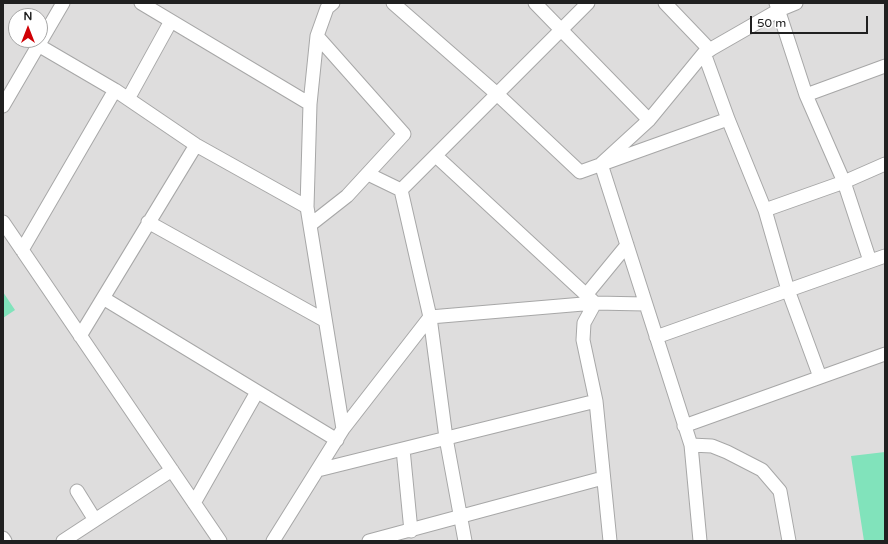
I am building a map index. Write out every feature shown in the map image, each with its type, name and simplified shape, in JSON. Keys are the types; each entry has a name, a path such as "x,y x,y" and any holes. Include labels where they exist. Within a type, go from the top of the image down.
{"street":[{"path":"48,28 63,3"},
{"path":"141,3 310,104"},
{"path":"393,3 497,94 580,172 728,119"},
{"path":"535,3 649,120"},
{"path":"401,190 588,3"},
{"path":"665,3 707,51 728,119 765,210 788,290 820,377"},
{"path":"601,164 649,120 707,51 778,6 796,3"},
{"path":"327,5 317,36 310,104 307,207 340,434"},
{"path":"778,6 806,95 844,182 870,261"},
{"path":"128,99 171,21"},
{"path":"310,226 347,196 404,134 317,36"},
{"path":"3,106 36,48"},
{"path":"43,48 115,90 196,145 307,207"},
{"path":"806,95 885,66"},
{"path":"22,250 115,90"},
{"path":"80,336 196,145"},
{"path":"436,156 590,299"},
{"path":"601,164 690,445 700,541"},
{"path":"765,210 844,182 885,164"},
{"path":"368,174 401,190"},
{"path":"401,190 430,317 446,438 465,541"},
{"path":"3,222 220,541"},
{"path":"148,222 324,320"},
{"path":"610,541 596,401 583,340 584,323 590,299 627,245"},
{"path":"656,337 885,256"},
{"path":"103,298 258,392 340,434"},
{"path":"273,541 340,434 430,317 590,299 646,304"},
{"path":"684,426 885,354"},
{"path":"194,503 258,392"},
{"path":"318,470 596,401"},
{"path":"690,445 712,446 762,470 780,491 789,541"},
{"path":"403,449 411,531"},
{"path":"63,541 172,470"},
{"path":"369,541 411,531 603,478"},
{"path":"77,491 95,520"}],"shaded area":[{"path":"3,3 885,3 885,541 3,541"}],"green space":[{"path":"3,292 15,310 3,318"},
{"path":"885,452 885,541 864,541 851,456"}]}
